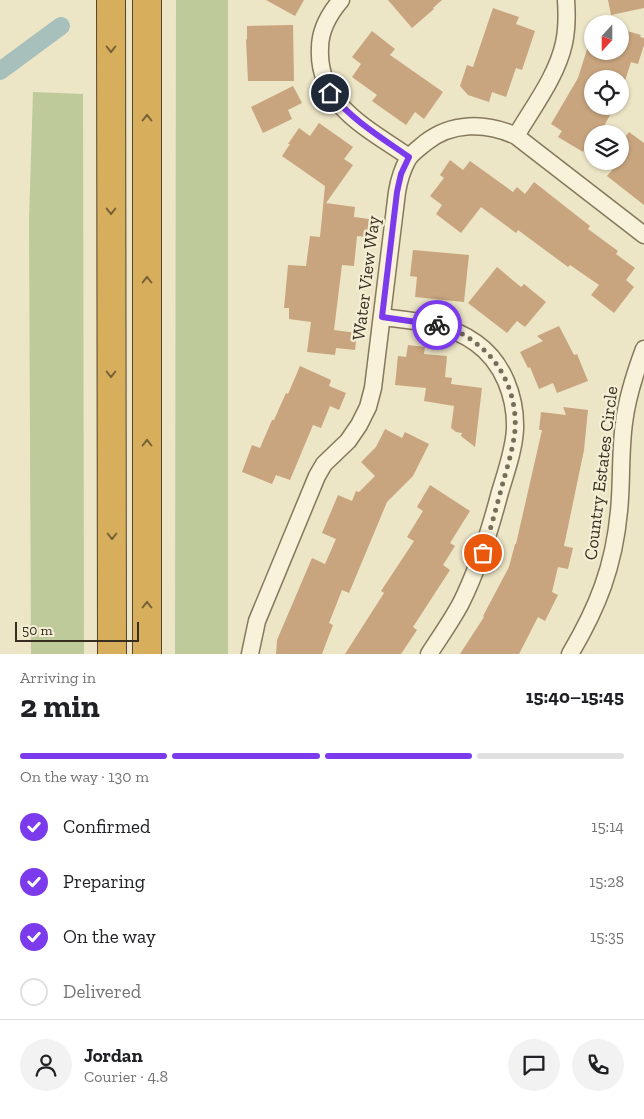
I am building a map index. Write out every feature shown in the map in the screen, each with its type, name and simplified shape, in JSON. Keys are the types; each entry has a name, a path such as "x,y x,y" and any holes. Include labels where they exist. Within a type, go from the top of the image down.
{"highway":[{"path":"111,0 112,654"},
{"path":"147,0 148,654"}],"street":[{"path":"340,0 324,24 320,41 319,62 323,79 330,93 354,118 409,157"},
{"path":"516,136 558,63 564,43 567,22 566,0"},
{"name":"Water View Way","path":"250,654 257,622 317,476 333,454 348,441 360,425 368,407 373,388 397,192 401,174 409,157 432,137 445,130 464,126 501,129 516,136 644,235"},
{"path":"382,317 443,326 477,343 501,370 509,388 513,408 515,430 511,451 483,553 461,604 429,654"},
{"name":"Country Estates Circle","path":"570,654 586,628 609,570 619,511 624,424 628,398 644,349"}],"green space":[{"path":"176,0 228,0 228,654 175,654"},
{"path":"33,92 83,94 84,654 31,654 29,221"}],"building":[{"path":"266,0 304,0 295,16"},
{"path":"388,0 442,0 412,28"},
{"path":"608,0 644,0 644,8 611,15"},
{"path":"493,8 519,17 516,24 535,31 522,70 516,68 506,97 492,92 489,102 468,95 460,86 467,65 473,67"},
{"path":"293,25 294,81 248,81 247,26"},
{"path":"372,31 395,49 390,55 443,92 424,119 415,112 406,125 372,101 377,95 352,77 361,64 352,57"},
{"path":"629,32 641,35 640,37 644,38 644,45 638,64 631,62 628,70 584,70 584,115 610,115 605,125 584,125 583,152 558,137 562,131 551,124 578,78 584,59 629,60"},
{"path":"293,86 302,103 288,110 292,119 263,133 251,107"},
{"path":"319,123 353,147 344,159 353,165 326,203 355,207 354,217 369,219 367,237 357,236 354,266 342,265 334,330 357,333 355,350 336,348 335,355 307,352 311,322 289,319 289,308 284,308 288,265 306,266 310,236 320,237 325,186 282,156 299,128 310,136"},
{"path":"629,132 644,143 644,205 607,176 612,170 629,170"},
{"path":"450,160 463,170 470,161 513,192 517,187 525,194 534,182 590,226 588,229 618,251 616,254 635,268 626,280 634,287 614,313 591,295 599,285 570,265 568,267 518,230 516,233 481,207 461,233 436,214 442,205 430,196 444,178 440,175"},
{"path":"413,250 469,255 464,302 415,297 417,277 410,276"},
{"path":"497,267 521,287 524,284 546,302 525,327 517,321 507,333 468,303"},
{"path":"559,326 574,355 577,354 588,381 557,393 553,383 539,389 530,367 528,368 520,352 543,341 537,336"},
{"path":"408,345 425,347 424,354 447,356 445,377 452,378 451,384 482,388 475,447 461,436 462,433 456,432 451,428 454,406 424,401 426,388 395,385 398,356 406,357"},
{"path":"300,366 331,380 329,386 346,393 339,410 330,406 321,428 313,425 290,480 276,475 272,484 242,472 252,445 260,448"},
{"path":"563,407 588,410 584,450 564,546 573,548 568,569 558,567 552,592 558,595 545,621 538,617 519,654 460,654 484,617 509,567 542,430 539,430 541,412 566,415"},
{"path":"385,429 402,438 405,432 429,444 413,476 387,502 349,593 342,590 329,623 333,625 322,654 276,654 277,640 312,558 325,564 336,539 322,533 338,495 352,501 356,491 359,492 375,476 361,462 376,447"},
{"path":"430,485 470,511 450,543 455,546 443,565 450,570 413,627 417,630 401,654 345,654 384,593 381,591 414,541 407,537 423,511 417,507"}],"waterway":[{"path":"0,71 61,26"}],"way so far":[{"path":"437,325 461,334 477,343 501,370 509,388 515,430 483,553"}],"route":[{"path":"330,93 354,118 409,157 401,174 397,192 382,317 437,325"}]}
